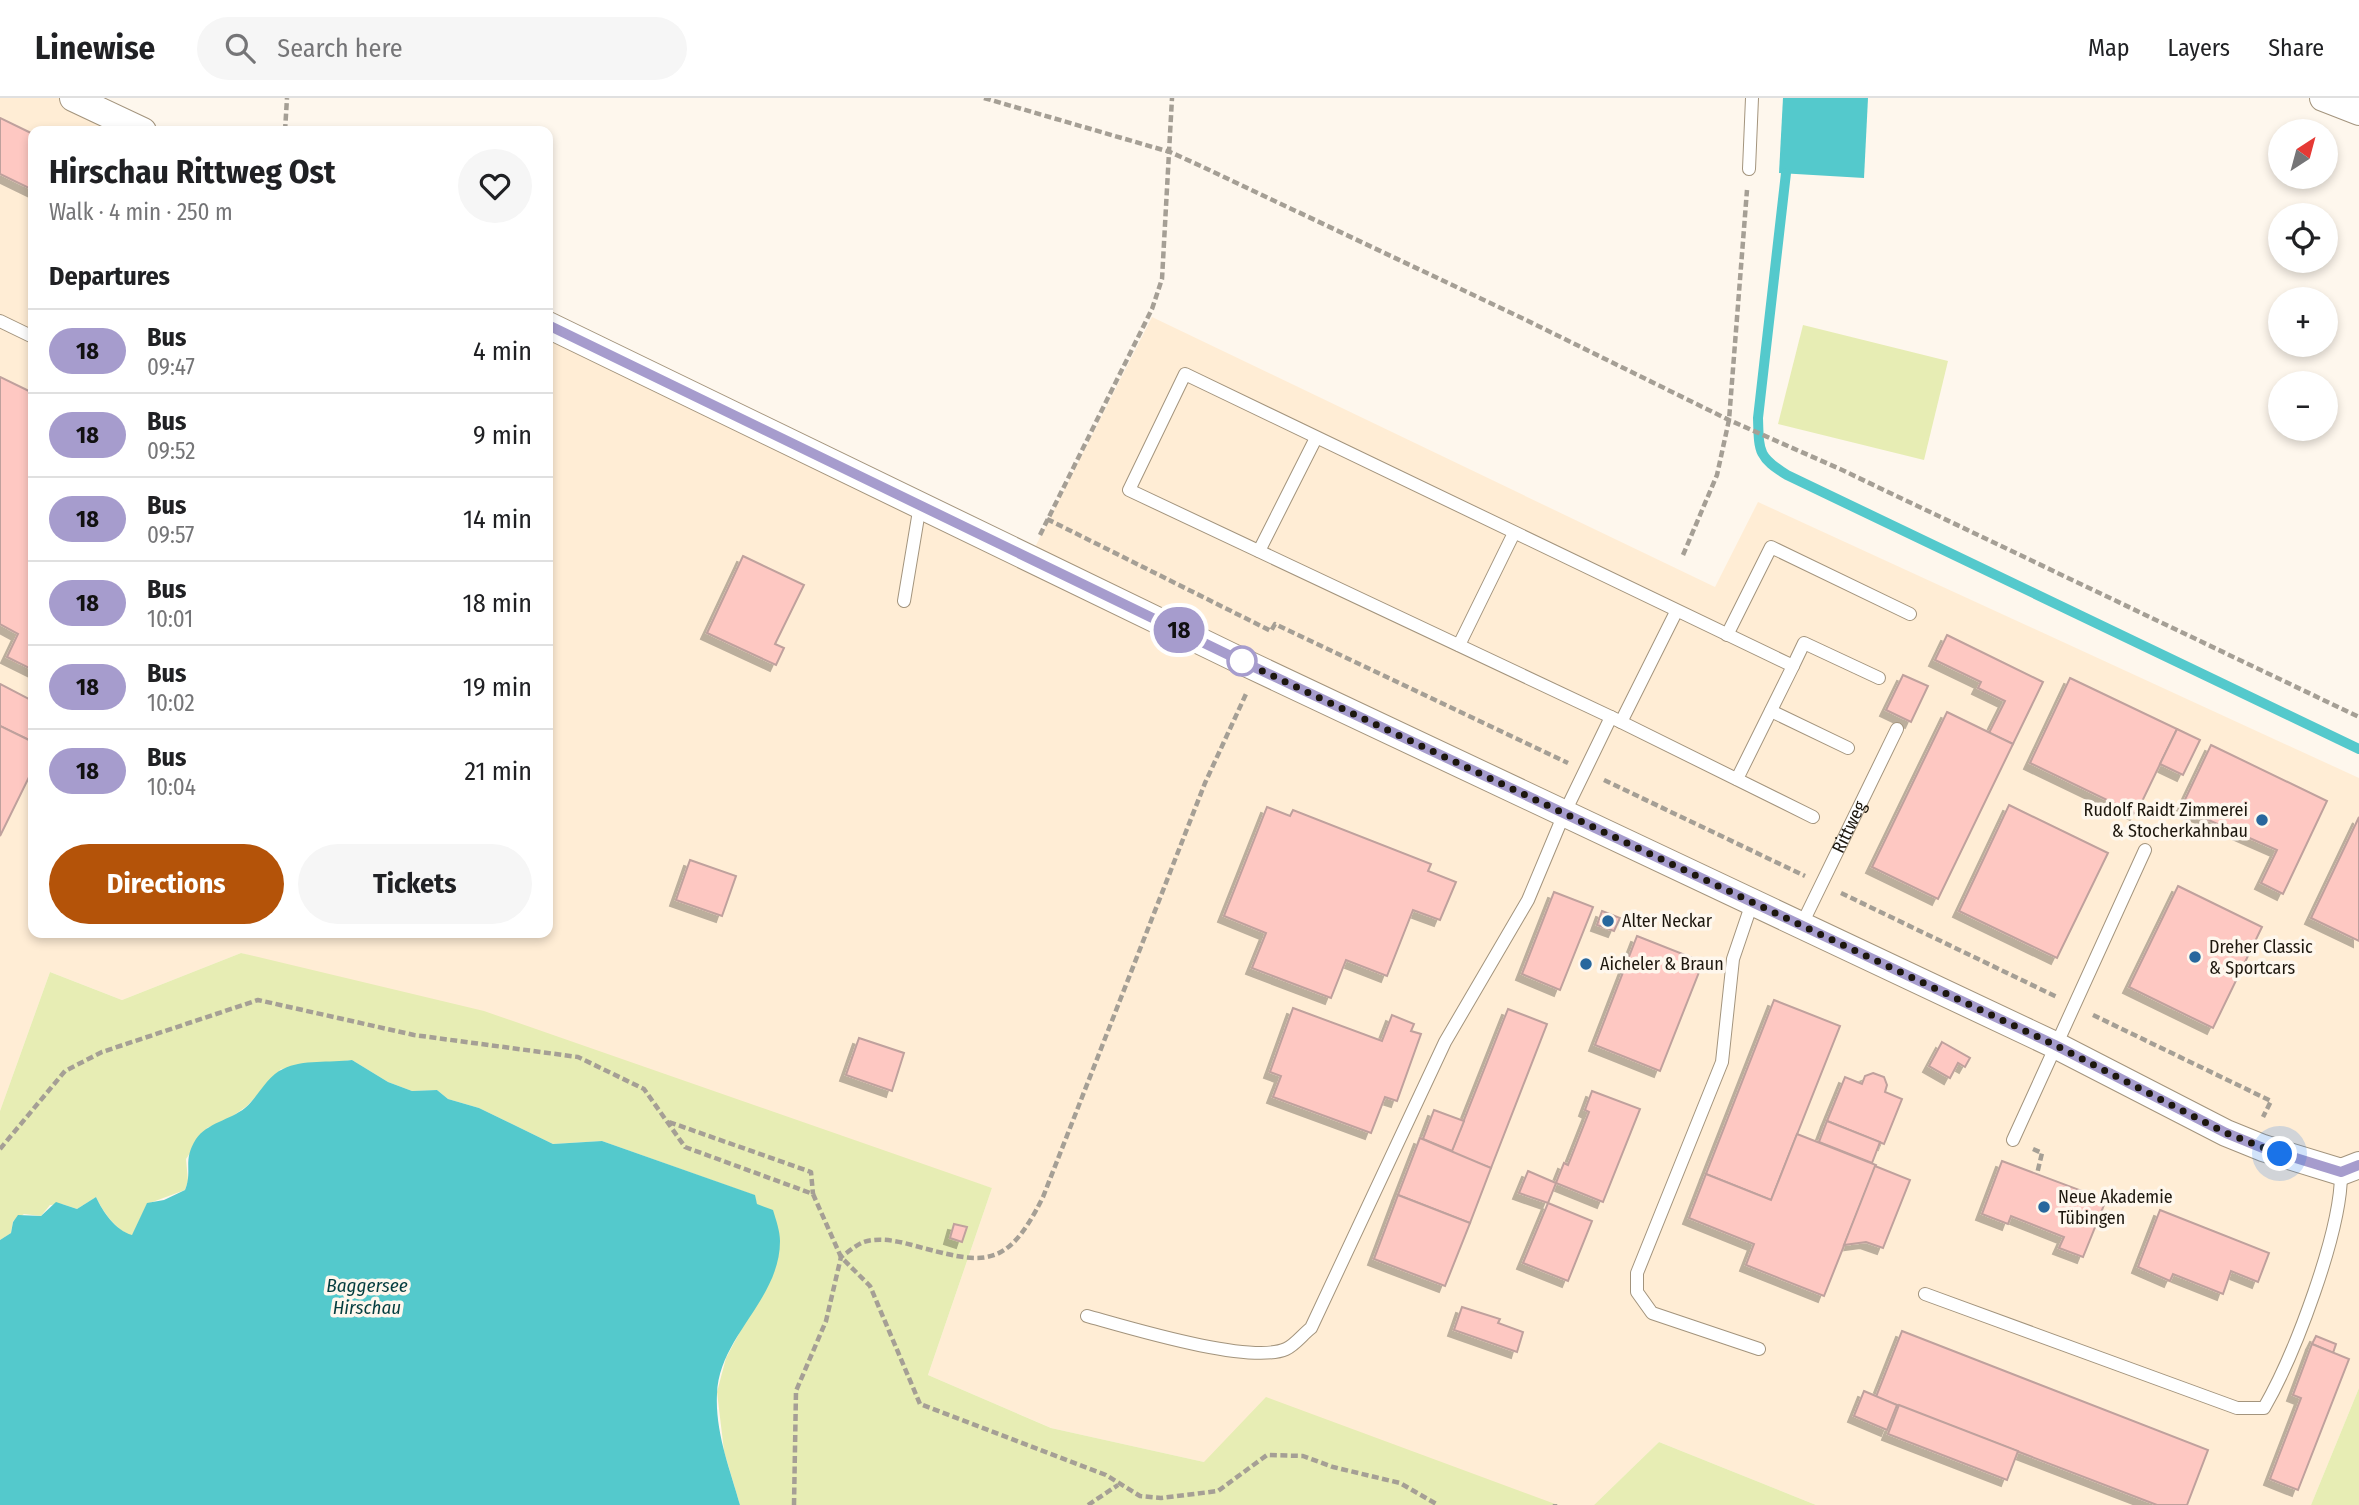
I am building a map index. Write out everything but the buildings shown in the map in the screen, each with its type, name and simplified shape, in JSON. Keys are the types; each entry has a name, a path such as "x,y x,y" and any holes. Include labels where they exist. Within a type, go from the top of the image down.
{"street":[{"path":"74,98 133,126"},
{"path":"2323,98 2359,112"},
{"path":"553,327 1564,814 2055,1045 2251,1143 2350,1169"}],"lane":[{"path":"1749,169 1752,98"},
{"path":"0,321 28,335"},
{"path":"1793,666 1185,374 1129,490 1616,720 1813,817"},
{"path":"1259,551 1316,438"},
{"path":"904,601 920,505"},
{"path":"1459,645 1514,534"},
{"path":"1727,635 1771,547 1910,614"},
{"path":"1087,1316 1171,1340 1264,1353 1287,1349 1311,1328 1434,1064 1528,901 1585,771 1676,612"},
{"path":"1737,779 1804,643 1878,678"},
{"path":"1771,711 1848,748"},
{"name":"Rittweg","path":"1801,926 1896,729"},
{"path":"2013,1140 2145,850"},
{"path":"1752,903 1733,959 1722,1062 1637,1273 1637,1292 1652,1312 1759,1349"},
{"path":"1925,1294 2236,1408 2264,1408 2284,1373 2323,1261 2350,1169"}],"path":[{"path":"285,126 287,98"},
{"path":"984,98 1170,152 1468,291 1729,420 2359,717"},
{"path":"1030,557 1152,309 1162,279 1172,98"},
{"path":"1683,555 1717,475 1729,420 1749,169"},
{"path":"1047,519 1271,631 1275,624 2271,1101 2251,1143"},
{"path":"794,1505 796,1391 826,1321 841,1257 862,1242 879,1240 897,1241 966,1260 984,1258 1019,1239 1043,1197 1200,795 1259,668"},
{"path":"0,1149 65,1071 102,1052 258,1000 414,1035 578,1058 644,1089 685,1147 813,1195"},
{"path":"668,1122 811,1172 813,1195 841,1257 870,1286 920,1404 1106,1475 1118,1485 1140,1496 1161,1498 1217,1491 1267,1455 1303,1456 1333,1467 1400,1483 1438,1505"},
{"path":"1088,1505 1118,1485"}],"shaded area":[{"path":"0,98 73,98 132,126 28,126 28,938 553,938 553,327 1030,557 1152,317 1715,587 1758,502 2359,778 2359,1388 2311,1505 1816,1505 1659,1442 1594,1505 1557,1505 1204,1462 1051,1428 928,1375 992,1188 241,953 122,1000 50,972 0,1111"}],"green space":[{"path":"1803,325 1948,361 1924,460 1778,424"},
{"path":"241,953 484,1011 992,1188 928,1375 1051,1428 1204,1462 1266,1397 1558,1505 740,1505 724,1451 717,1392 726,1358 743,1326 757,1204 754,1195 602,1141 553,1144 479,1108 448,1099 437,1090 412,1091 388,1082 352,1060 281,1069 247,1106 227,1120 207,1128 186,1159 188,1181 185,1190 147,1204 132,1236 111,1220 96,1197 77,1209 62,1204 50,1205 41,1216 24,1214 13,1221 11,1233 0,1240 0,1111 50,972 122,1000"},
{"path":"2359,1388 2359,1505 2311,1505"},
{"path":"1659,1442 1816,1505 1594,1505"}],"water":[{"path":"1783,98 1868,98 1864,178 1779,173"},
{"name":"Baggersee Hirschau","path":"352,1060 388,1082 412,1091 437,1090 448,1099 479,1108 553,1144 602,1141 755,1195 757,1204 773,1210 780,1237 777,1262 761,1300 728,1354 720,1373 717,1394 718,1422 740,1505 0,1505 0,1240 11,1233 13,1222 18,1215 41,1216 56,1202 77,1209 96,1197 110,1220 132,1235 147,1203 164,1200 185,1190 188,1160 196,1139 212,1125 245,1108 277,1072 299,1064"}],"waterway":[{"path":"1786,173 1758,418 1760,446 1765,458 1787,475 2359,749"}],"bus line":[{"name":"18","path":"553,327 1235,658 2055,1045 2226,1133 2263,1148 2341,1172 2359,1165"}],"place":[{"name":"Rudolf Raidt Zimmerei & Stocherkahnbau","path":"2262,820"},
{"name":"Alter Neckar","path":"1608,921"},
{"name":"Dreher Classic & Sportcars","path":"2195,957"},
{"name":"Aicheler & Braun","path":"1586,964"},
{"name":"Neue Akademie Tübingen","path":"2044,1207"}],"route":[{"path":"1242,661 1235,658 2055,1045 2226,1133 2280,1154"}]}
